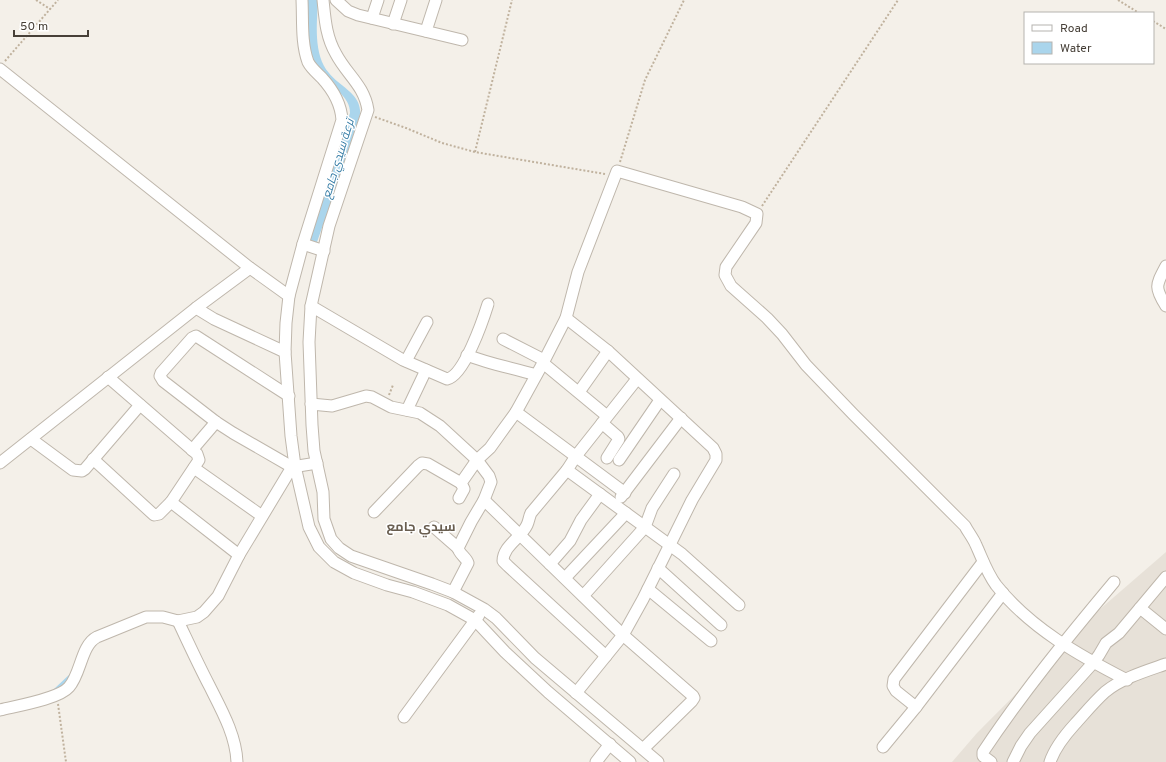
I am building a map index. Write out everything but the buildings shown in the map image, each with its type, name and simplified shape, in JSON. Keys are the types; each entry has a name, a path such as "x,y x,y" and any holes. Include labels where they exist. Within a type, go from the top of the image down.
{"street":[{"path":"302,0 304,48 310,66 324,80 336,97 340,107 342,120 302,244 289,296 285,352 294,466 309,528 319,546 334,562 354,573 448,605 475,620 505,652 548,692 630,762"},
{"path":"324,0 326,30 329,42 336,55 363,91 368,110 330,226 311,306 309,342 314,451 323,492 324,518 331,539 339,548 351,556 453,592 484,609 496,618 535,658 658,762"},
{"path":"336,0 348,11 394,24 462,40"},
{"path":"372,18 378,0"},
{"path":"394,24 401,0"},
{"path":"426,31 436,0"},
{"path":"2,65 250,268 289,296"},
{"path":"461,483 477,460 490,448 516,412 544,362 566,318 578,272 616,174 742,207 757,214 756,223 726,267 725,275 731,286 767,318 782,334 806,365 965,526 995,584 1034,624 1093,663 1127,680"},
{"path":"302,244 324,251"},
{"path":"1166,266 1158,281 1158,288 1166,306"},
{"path":"0,463 196,308 250,268"},
{"path":"311,306 406,361 447,379 457,374 481,327 488,304"},
{"path":"196,308 214,319 285,352"},
{"path":"566,318 608,351 636,379 713,448 716,454 716,460 692,500 648,589 623,635 576,693"},
{"path":"406,361 427,322"},
{"path":"289,396 198,337 194,337 161,373 161,379 216,422 233,433 294,466 317,463"},
{"path":"503,339 544,362 579,392 604,420 619,439 607,458"},
{"path":"579,392 608,351"},
{"path":"467,355 486,362 536,375"},
{"path":"407,410 426,370"},
{"path":"93,459 150,513 154,515 158,514 171,502 199,460 192,450 108,377"},
{"path":"606,656 503,561 503,557 528,525 531,513 567,470 576,456 636,379"},
{"path":"311,404 332,406 366,396 372,397 391,407 420,413 440,426 477,460 489,476 491,482 484,500 458,548"},
{"path":"619,460 660,400"},
{"path":"31,439 73,470 82,471 140,405"},
{"path":"516,412 625,493"},
{"path":"615,505 681,418"},
{"path":"192,450 216,422"},
{"path":"374,512 422,463 428,464 461,483 464,488 459,498"},
{"path":"0,710 56,695 69,688 90,642 93,639 146,617 163,617 178,621 197,618 218,596 239,555 294,466"},
{"path":"194,468 262,516"},
{"path":"567,470 670,545 740,605"},
{"path":"583,596 645,527 652,508 674,474"},
{"path":"550,564 570,541 581,520 600,494"},
{"path":"484,500 623,635 694,698 643,748"},
{"path":"171,502 239,555"},
{"path":"565,578 626,513"},
{"path":"434,527 458,548 468,563 453,592"},
{"path":"916,707 896,691 893,686 894,679 983,562"},
{"path":"658,568 721,625"},
{"path":"1013,762 1030,733 1093,663 1106,643 1119,633 1166,577"},
{"path":"991,762 983,756 983,752 1011,710 1114,582"},
{"path":"648,589 711,641"},
{"path":"884,747 1003,593"},
{"path":"1140,608 1166,629"},
{"path":"404,717 484,609"},
{"path":"178,621 232,736 237,762"},
{"path":"1050,762 1053,753 1066,734 1094,702 1106,691 1127,680 1166,664"},
{"path":"596,762 610,744"}],"path":[{"path":"36,0 50,9"},
{"path":"2,65 58,0"},
{"path":"475,152 512,0"},
{"path":"367,113 442,143 475,152 616,174 645,80 684,0"},
{"path":"757,214 898,0"},
{"path":"1118,0 1137,12"},
{"path":"1154,22 1166,29"},
{"path":"56,695 66,762"}],"shaded area":[{"path":"1166,552 1166,762 952,762 977,733 1099,610"}],"water":[{"name":"ترعة سيدي جامع","path":"307,0 318,0 317,38 320,57 324,66 333,77 352,94 359,104 360,110 359,119 341,175 316,245 308,247 350,113 347,101 319,73 312,59 309,50"}],"waterway":[{"path":"55,690 71,675"}],"district":[{"name":"سيدي جامع","path":"421,528"}]}
